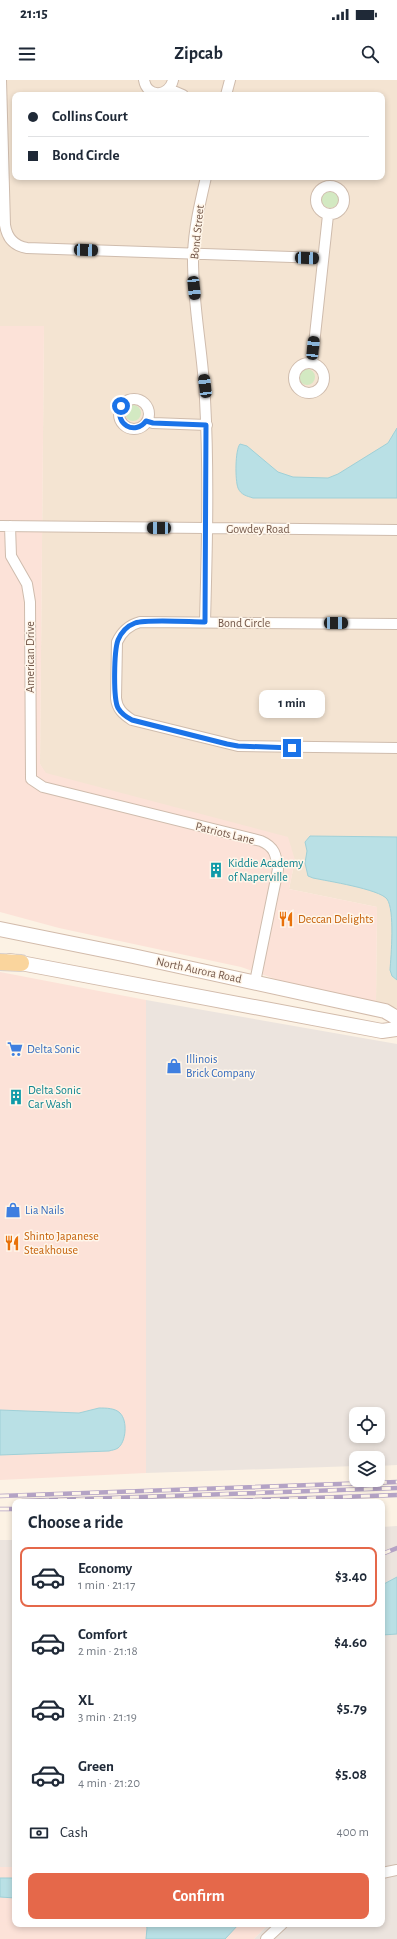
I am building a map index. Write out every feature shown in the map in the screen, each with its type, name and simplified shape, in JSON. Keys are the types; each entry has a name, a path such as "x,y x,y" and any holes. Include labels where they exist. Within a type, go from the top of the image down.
{"main road":[{"name":"North Aurora Road","path":"0,929 385,1011 397,1018"},
{"name":"North Aurora Road","path":"0,959 382,1031 397,1029"},
{"path":"0,962 21,963"}],"street":[{"path":"1,80 5,225 11,241 27,248 322,258"},
{"path":"144,80 147,88 153,92"},
{"path":"227,92 230,80"},
{"path":"171,85 179,92"},
{"name":"Bond Street","path":"205,180 199,204 193,254 194,288 205,386 205,622"},
{"path":"312,363 322,258 328,214"},
{"path":"146,421 153,423 206,425"},
{"name":"Gowdey Road","path":"5,526 397,530"},
{"name":"American Drive","path":"5,526 11,556 27,584 30,602 30,773 31,779 43,788"},
{"name":"Bond Circle","path":"397,624 140,622 124,630 120,635 116,649 116,698 118,707 123,714 132,720 238,746 397,748"},
{"name":"Patriots Lane","path":"43,788 261,842 273,848 277,858 278,869 254,982"},
{"path":"385,1872 397,1870"},
{"path":"266,1939 279,1927"}],"shaded area":[{"path":"0,80 397,80 397,1008 376,1003 377,907 289,889 295,860 45,773 40,764 44,327 0,326"},
{"path":"0,326 44,326 40,764 46,773 288,837 295,860 289,889 377,907 376,1003 275,979 241,967 59,928 0,912"},
{"path":"0,972 146,1000 146,1473 0,1480"},
{"path":"146,1000 397,1044 397,1465 385,1466 385,1451 349,1451 349,1466 146,1473"},
{"path":"397,1526 397,1939 254,1939 266,1927 385,1927 385,1527"},
{"path":"0,1540 12,1540 12,1867 0,1867"},
{"path":"0,1867 12,1867 12,1927 266,1927 254,1939 0,1939"}],"green space":[{"path":"330,190 336,193 339,199 336,205 330,208 324,205 321,199 324,193"},
{"path":"307,369 313,371 315,377 313,383 307,385 301,383 299,377 301,371"},
{"path":"130,405 136,405 141,410 139,419 136,421 130,421 125,416 125,410"}],"water":[{"path":"397,428 397,498 253,498 242,494 238,488 236,479 236,465 237,452 240,444 247,446 278,472 293,477 328,478 338,474 388,443"},
{"path":"310,836 397,837 397,980 392,976 390,970 392,923 387,899 382,895 364,889 308,876 305,863 307,851 305,842"},
{"path":"99,1408 116,1410 123,1417 125,1431 123,1441 117,1449 109,1451 0,1455 0,1410 79,1413"},
{"path":"397,1577 397,1634 385,1635 385,1583"},
{"path":"0,1878 12,1878 12,1898 0,1897"},
{"path":"236,1927 225,1939 146,1939 147,1928"}],"railway":[{"path":"0,1496 397,1482"},
{"path":"80,1499 397,1488"},
{"path":"284,1499 397,1495"},
{"path":"0,1509 12,1509"},
{"path":"385,1553 397,1548"}],"place":[{"name":"Kiddie Academy of Naperville","path":"216,870"},
{"name":"Deccan Delights","path":"286,919"},
{"name":"Delta Sonic","path":"15,1049"},
{"name":"Illinois Brick Company","path":"174,1066"},
{"name":"Delta Sonic Car Wash","path":"16,1097"},
{"name":"Lia Nails","path":"13,1210"},
{"name":"Shinto Japanese Steakhouse","path":"12,1243"}],"route":[{"path":"121,406 119,410 120,419 126,426 131,428 140,427 146,421 153,423 206,425 207,548 205,622 140,622 124,630 117,642 116,649 116,698 118,707 123,714 132,720 227,744 253,747 292,748"}]}
